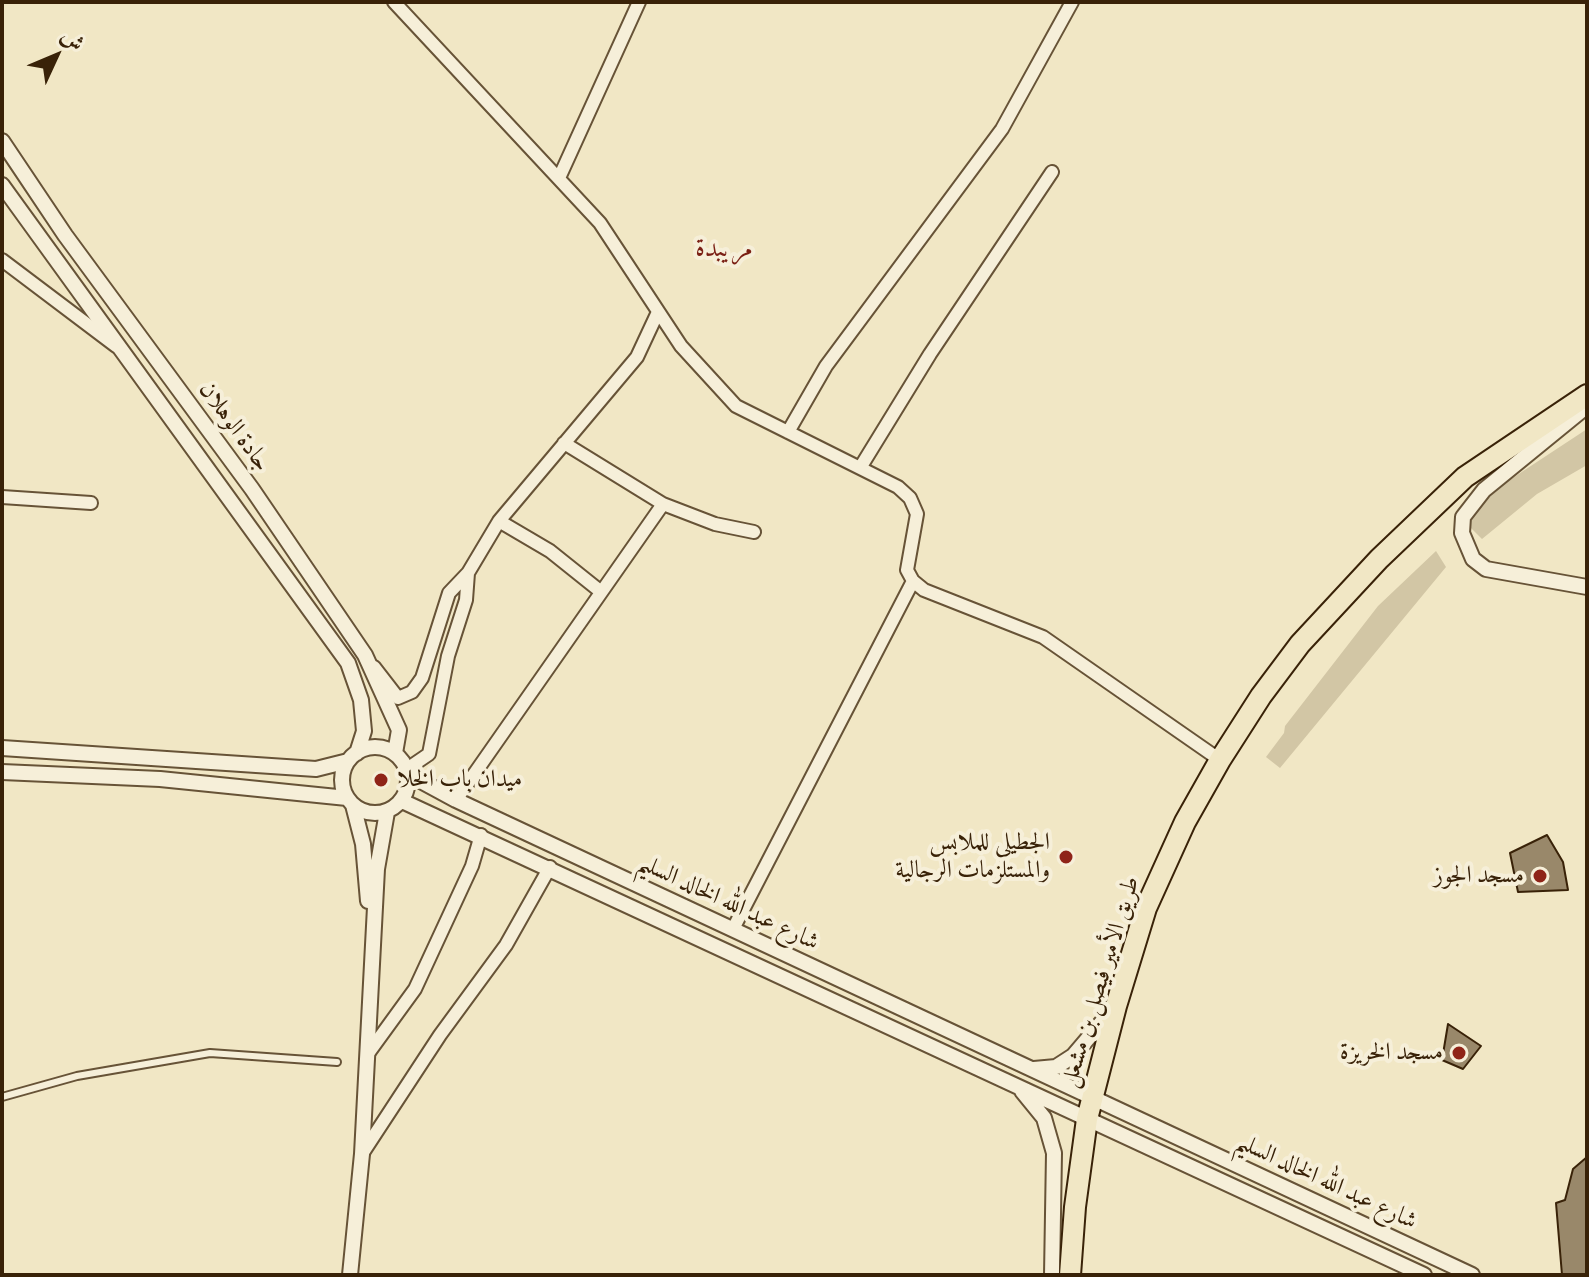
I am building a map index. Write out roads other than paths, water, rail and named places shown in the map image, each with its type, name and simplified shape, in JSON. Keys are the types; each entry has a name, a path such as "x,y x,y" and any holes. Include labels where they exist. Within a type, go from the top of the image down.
{"highway":[{"name":"طريق الأمير فيصل بن مشعل","path":"1070,1275 1087,1119 1116,1006 1146,908 1185,822 1220,760 1300,644 1379,559 1465,477 1587,395"}],"street":[{"path":"394,2 600,223 681,346 736,406 898,487 910,498 917,514 907,570 913,581 924,590 1043,637 1220,760"},
{"path":"559,178 639,2"},
{"path":"788,432 826,366 1002,129 1072,2"},
{"name":"جادة الوهلان","path":"2,141 65,235 252,489 365,655 399,730 395,753"},
{"path":"860,468 930,354 1052,172"},
{"name":"جادة الوهلان","path":"2,185 348,663 361,700 364,731 352,757"},
{"path":"2,260 125,353"},
{"path":"365,655 398,698 412,692 422,678 449,593 468,573 499,521 637,357 658,312"},
{"path":"1587,406 1484,490 1463,517 1462,533 1473,559 1486,569 1587,587"},
{"path":"564,443 663,504 715,524 754,532"},
{"path":"2,497 91,503"},
{"path":"456,800 663,504"},
{"path":"499,521 550,551 600,591"},
{"path":"2,772 160,779 350,802 369,813 387,812 402,801 408,771 429,754 448,656 466,600 468,573"},
{"path":"733,929 913,581"},
{"path":"2,748 316,769 376,747 395,753 408,771"},
{"path":"352,757 342,779 363,844 372,953"},
{"name":"شارع عبد الله الخالد السليم","path":"408,771 456,800 1472,1275"},
{"name":"شارع عبد الله الخالد السليم","path":"402,801 1424,1275"},
{"path":"350,1275 362,1154 365,1058 380,839 387,812"},
{"path":"365,1058 415,989 472,866 481,835"},
{"path":"362,1154 440,1035 506,945 550,867"},
{"path":"1031,1069 1056,1067 1073,1056 1116,1006"},
{"name":"شارع عبد الله الخالد السليم","path":"1020,1087 1044,1118 1054,1153 1052,1275"},
{"path":"1165,1155 1156,1142 1159,1136 1178,1138"}],"lane":[{"path":"2,1097 77,1076 210,1053 337,1062"}],"place":[{"name":"ميدان باب الخلا","path":"381,780"},
{"name":"الجطيلي للملابس والمستلزمات الرجالية","path":"1066,857"},
{"name":"مسجد الجوز","path":"1540,876"},
{"name":"مسجد الخريزة","path":"1459,1053"}],"district":[{"name":"مريبدة","path":"724,249"}]}
